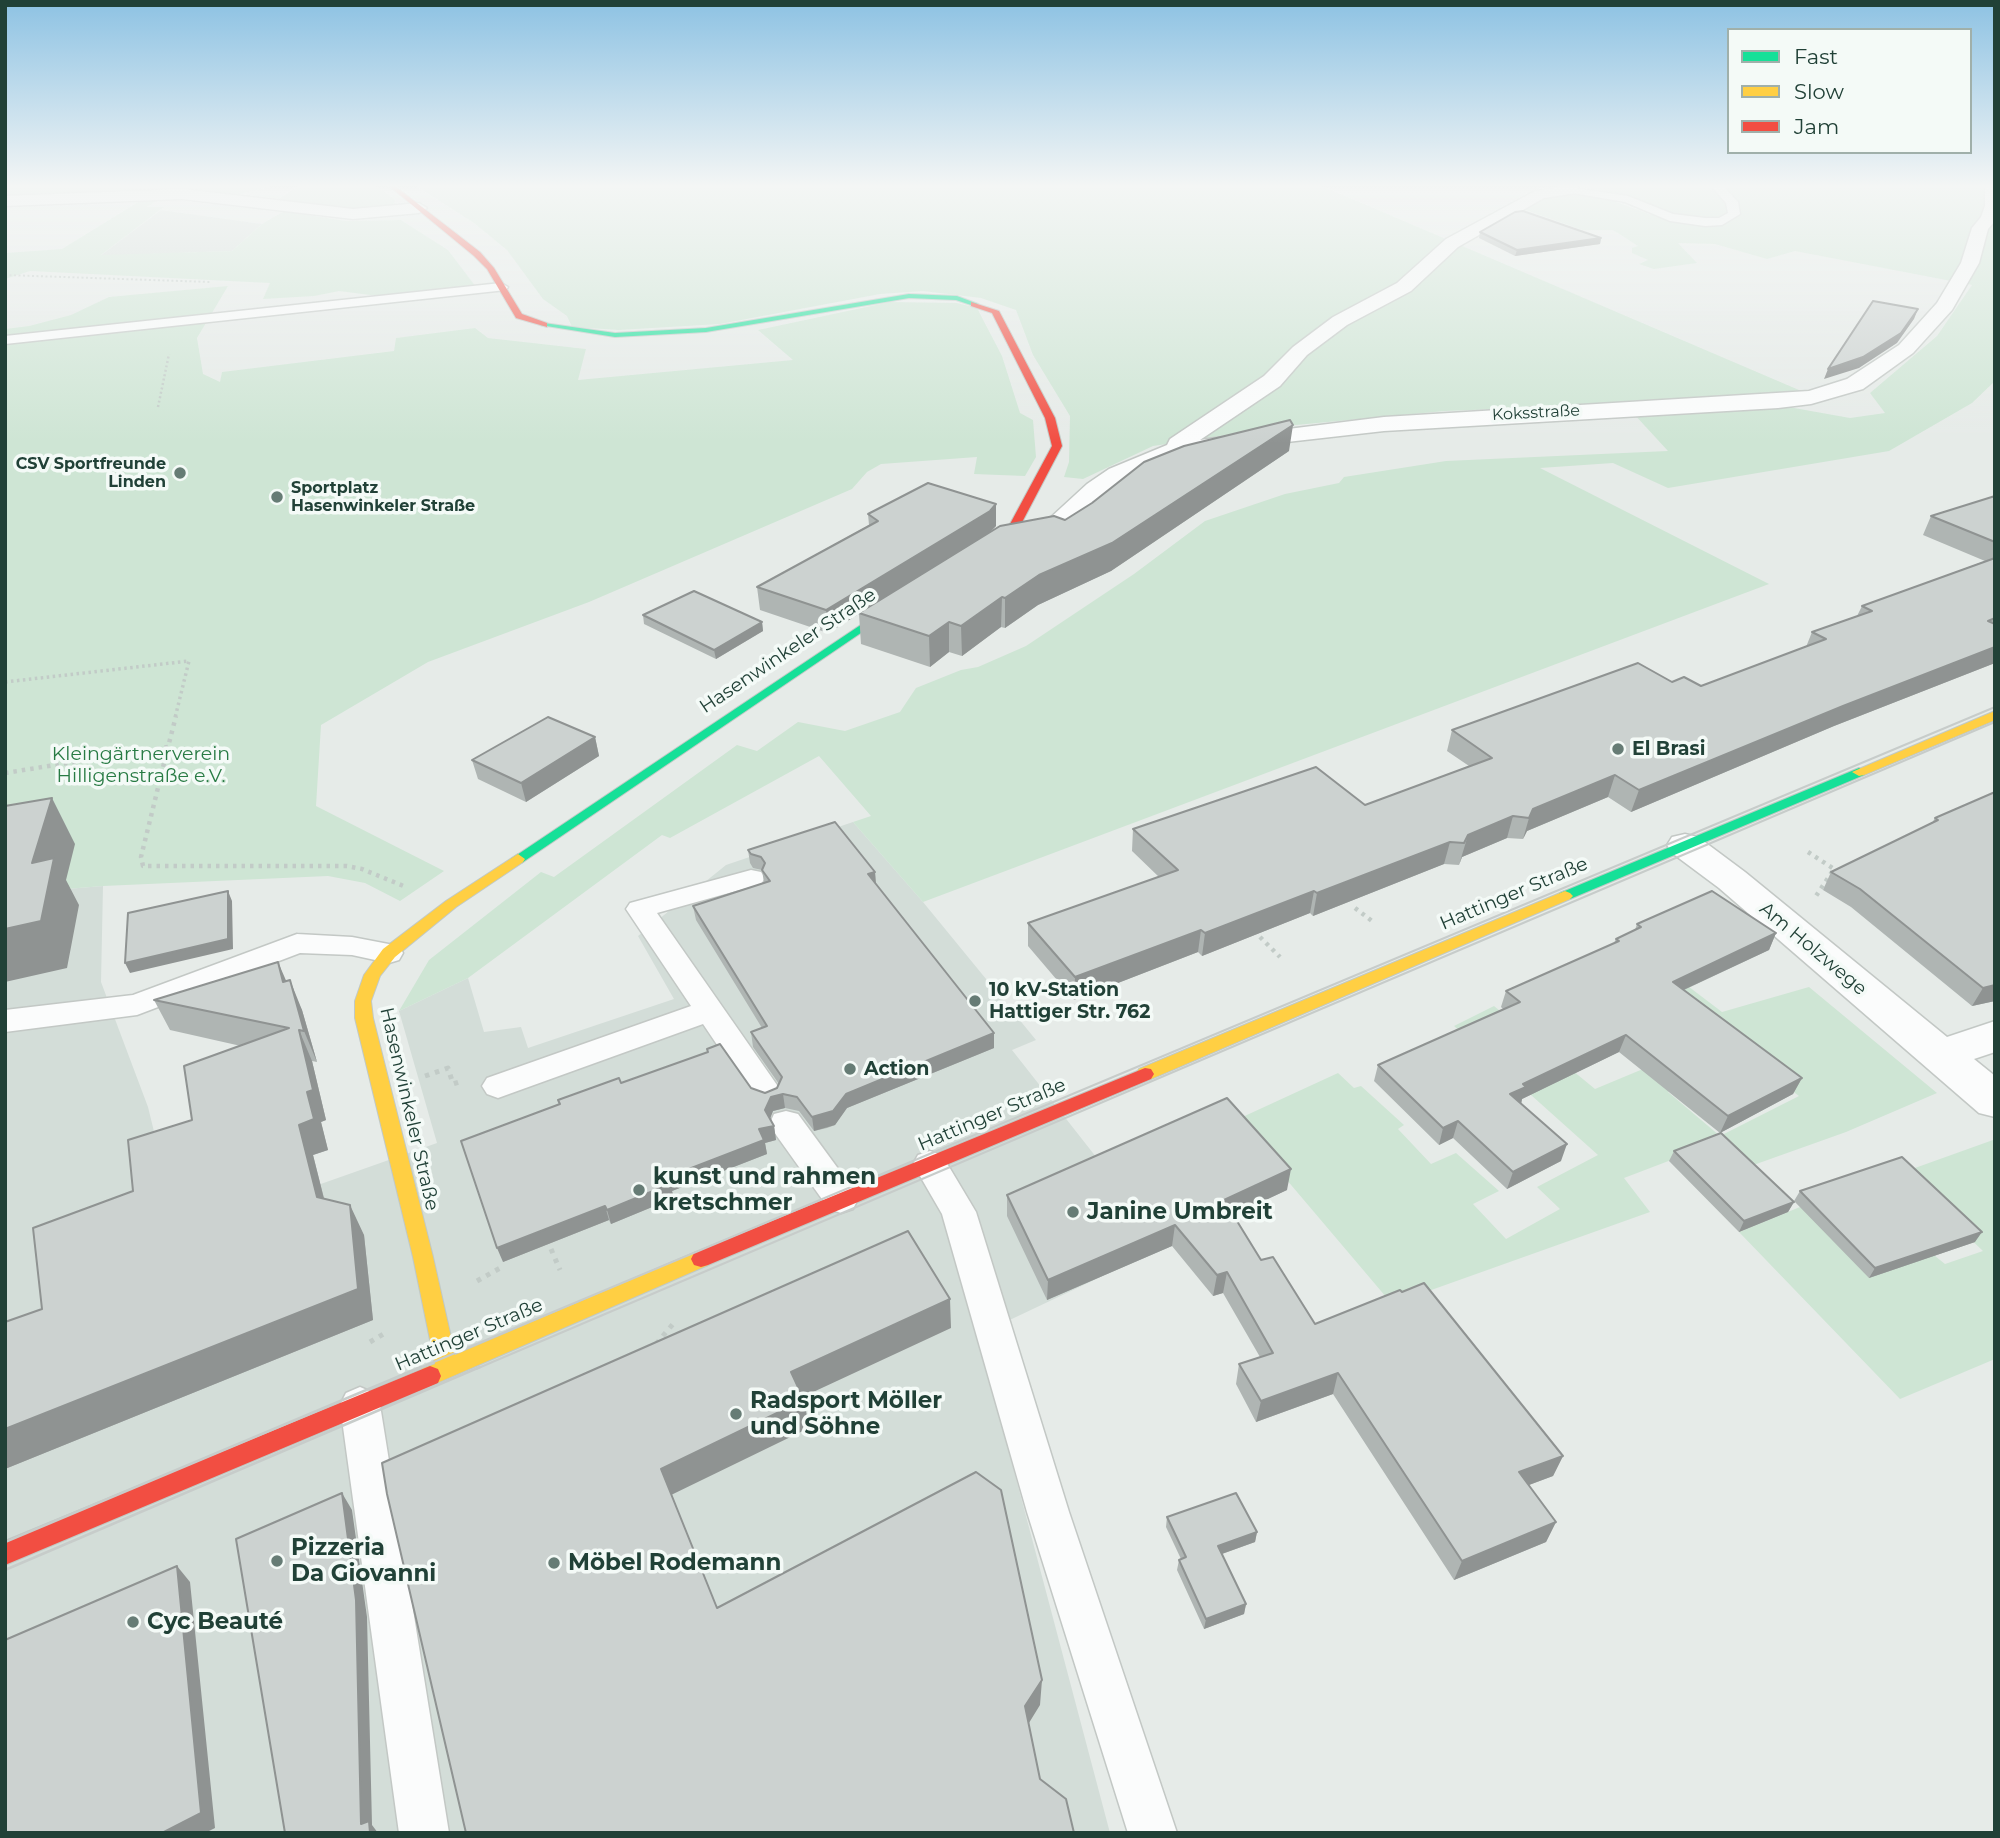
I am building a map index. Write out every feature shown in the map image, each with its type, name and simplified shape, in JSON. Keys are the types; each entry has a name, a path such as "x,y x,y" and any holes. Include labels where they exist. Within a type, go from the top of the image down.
{"street":[{"path":"490,272 515,311 532,323 576,333 668,333 736,326 909,296 963,299 995,311 1051,418 1057,441 1053,458 1017,523 992,547 959,566"},
{"path":"1165,453 1272,381 1300,351 1340,321 1404,287 1421,272"},
{"name":"Koksstraße","path":"992,547 1047,535 1096,489 1118,474 1165,453 1234,441 1384,424 1778,401 1835,391 1855,384 1906,349 1945,306 1965,272"},
{"name":"Hasenwinkeler Straße","path":"447,1369 364,1018 366,987 389,953 451,904 915,592"},
{"name":"Hattinger Straße","path":"5,1553 1995,715"},
{"name":"Am Holzwege","path":"1685,845 1732,880 1995,1101"},
{"path":"1940,1055 1995,1036"}],"lane":[{"path":"5,340 501,287"},
{"path":"751,877 640,909 766,1093"},
{"path":"5,1021 137,1005 297,943 352,946 389,953"},
{"path":"498,1086 709,1011"},
{"path":"786,1123 841,1199"},
{"path":"929,1164 959,1212 1048,1512 1153,1833"},
{"path":"360,1405 424,1833"}],"path":[{"path":"5,275 210,282"},
{"path":"158,407 176,322"},
{"path":"5,682 189,661 141,857 143,866 354,867 451,904"},
{"path":"5,774 167,747"},
{"path":"1808,852 1834,869 1813,901"},
{"path":"1355,908 1371,920"},
{"path":"1260,937 1280,957"},
{"path":"433,1073 448,1068"},
{"path":"551,1249 557,1262"}],"shaded area":[{"path":"853,822 923,902 1036,1040 1012,1050 1166,1246 978,1335 1110,1833 5,1833 5,894 103,886 101,982 148,1107 179,1234 437,1143 399,1011 468,978 484,1032 521,1027 528,1048 674,999 638,936 726,865"}],"green space":[{"path":"5,272 28,272 5,279"},
{"path":"45,272 464,272 476,287 386,297 339,291 314,296 263,299 270,283"},
{"path":"523,272 1523,272 1806,393 1693,402 1445,411 1296,425 1153,446 1083,479 1064,477 1069,462 1070,416 1033,355 1016,310 981,298 923,291 880,294 720,324 619,330 572,327 567,316 543,299"},
{"path":"1903,272 1995,272 1995,381 1972,403 1889,451 1668,488 1613,463 1540,468 1769,584 923,902 853,822 871,816 819,756 670,838 662,835 468,978 399,1011 429,960 541,872 554,877 737,745 757,751 798,722 845,731 900,712 916,688 961,670 978,667 1026,646 1134,574 1205,521 1285,494 1339,483 1344,477 1446,461 1668,451 1633,413 1783,406 1850,418 1885,413 1870,393 1937,336 1972,285"},
{"name":"Kleingärtnerverein Hilligenstraße e.V.","path":"228,286 197,338 203,374 220,382 222,372 394,351 396,338 475,328 488,338 586,349 578,380 793,360 758,330 890,302 957,303 977,308 1002,356 1020,413 1033,420 1036,457 1025,476 974,474 977,457 881,464 867,472 852,489 589,602 428,662 321,725 316,806 444,871 400,901 365,883 328,876 103,886 5,894 5,329 71,315 109,297"},
{"path":"1672,974 1722,1012 1809,987 1937,1093 1846,1132 1703,1183 1679,1157 1624,1178 1650,1212 1392,1304 1236,1120 1338,1073 1354,1088 1361,1086 1404,1125 1398,1129 1431,1164 1456,1153 1499,1191 1473,1204 1506,1239 1560,1209 1537,1187 1598,1155 1454,1026 1494,1006 1595,1089 1667,1059 1690,1079 1668,1092 1720,1136 1799,1096 1651,984"},
{"path":"1993,1140 1995,1359 1900,1399 1739,1232 1800,1207 1935,1256 1945,1264 1983,1251 1901,1173"}],"building":[{"path":"1873,301 1918,309 1901,333 1863,357 1828,369"},
{"path":"1290,420 1293,425 1112,543 1039,575 961,626 949,622 929,636 859,613 1000,526 1054,516 1065,520 1092,503 1144,462 1184,446"},
{"path":"928,483 996,504 990,511 826,610 757,587 878,521 868,514"},
{"path":"1995,496 1995,542 1931,516"},
{"path":"1995,558 1995,618 1988,621 1995,624 1995,647 1639,790 1615,775 1533,809 1529,818 1513,816 1468,835 1464,843 1450,842 1317,893 1314,891 1205,933 1201,930 1075,977 1028,923 1178,870 1133,829 1316,767 1365,805 1492,758 1452,730 1638,663 1672,682 1684,677 1701,686 1826,639 1812,632 1872,611 1862,606"},
{"path":"694,591 762,622 714,650 643,615"},
{"path":"548,717 595,737 521,783 472,760"},
{"path":"1995,792 1995,985 1983,988 1860,889 1831,872 1938,820 1935,818"},
{"path":"52,798 32,863 54,858 41,921 5,929 5,806"},
{"path":"835,822 875,872 868,874 994,1033 846,1094 833,1111 812,1117 797,1097 783,1094 771,1097 765,1110 774,1126 759,1129 764,1140 668,1177 670,1184 607,1210 605,1206 497,1248 461,1141 560,1104 558,1100 619,1078 621,1083 708,1052 707,1049 720,1044 751,1088 765,1093 777,1088 782,1077 751,1032 767,1026 693,906 770,881 762,870 765,863 761,857 748,850"},
{"path":"228,891 228,939 125,963 128,913"},
{"path":"1712,891 1776,933 1673,982 1802,1078 1728,1116 1626,1035 1523,1084 1526,1087 1510,1094 1567,1144 1513,1172 1458,1121 1443,1128 1378,1065 1520,1002 1506,991 1619,941 1616,939 1641,927 1637,924"},
{"path":"278,962 283,982 290,980 304,1031 299,1030 313,1090 307,1092 314,1119 299,1125 317,1197 350,1205 358,1289 5,1429 5,1322 42,1309 33,1228 133,1191 128,1140 192,1120 184,1066 289,1028 154,1000"},
{"path":"1227,1098 1291,1169 1224,1200 1261,1260 1273,1257 1315,1324 1424,1283 1563,1456 1519,1472 1556,1522 1462,1561 1338,1373 1261,1401 1239,1364 1273,1353 1227,1272 1217,1275 1175,1225 1048,1280 1007,1195"},
{"path":"1721,1133 1794,1202 1744,1221 1674,1151"},
{"path":"1902,1157 1982,1232 1875,1268 1800,1191"},
{"path":"908,1231 950,1299 791,1372 804,1400 661,1469 717,1608 976,1472 1001,1490 1042,1680 1025,1706 1040,1779 1066,1799 1074,1833 466,1833 382,1463"},
{"path":"342,1493 356,1600 361,1824 369,1821 370,1833 285,1833 236,1539"},
{"path":"1236,1493 1257,1532 1218,1546 1246,1604 1206,1619 1179,1560 1186,1557 1167,1517"},
{"path":"177,1566 201,1813 162,1833 5,1833 5,1640"}],"tram line":[{"path":"417,1369 1995,707"},
{"path":"476,1369 1995,722"},
{"path":"5,1542 421,1367"},
{"path":"5,1570 480,1367"}],"traffic: fast":[{"path":"544,325 615,335 706,330 909,296 957,298 974,304"},
{"path":"518,859 904,599"},
{"path":"1565,896 1859,772"}],"traffic: slow":[{"path":"1859,772 1995,715"},
{"path":"447,1369 423,1257 364,1018 363,1001 372,975 389,953 451,904 518,859"},
{"path":"1145,1074 1565,896"},
{"path":"430,1376 701,1259"}],"traffic: jam":[{"path":"492,272 519,316 544,325"},
{"path":"974,304 995,311 1050,418 1057,446 1015,526 1001,540 977,556"},
{"path":"701,1259 1145,1074"},
{"path":"5,1553 430,1376"}],"place":[{"name":"CSV Sportfreunde Linden","path":"180,473"},
{"name":"Sportplatz Hasenwinkeler Straße","path":"277,497"},
{"name":"El Brasi","path":"1618,749"},
{"name":"10 kV-Station Hattiger Str. 762","path":"975,1001"},
{"name":"Action","path":"850,1069"},
{"name":"kunst und rahmen kretschmer","path":"639,1190"},
{"name":"Janine Umbreit","path":"1073,1212"},
{"name":"Radsport Möller und Söhne","path":"736,1414"},
{"name":"Pizzeria Da Giovanni","path":"277,1561"},
{"name":"Möbel Rodemann","path":"554,1563"},
{"name":"Cyc Beauté","path":"133,1622"}]}
